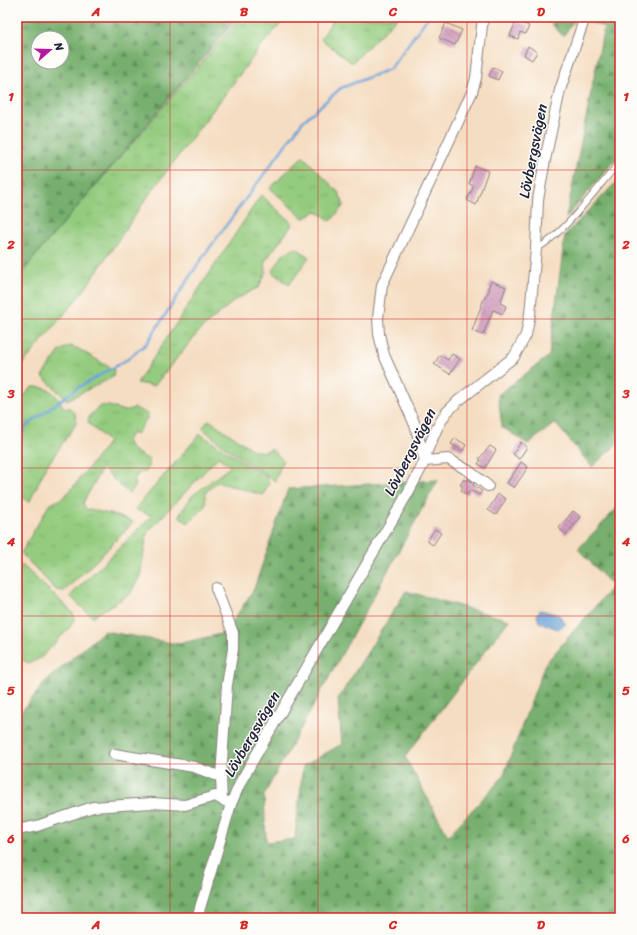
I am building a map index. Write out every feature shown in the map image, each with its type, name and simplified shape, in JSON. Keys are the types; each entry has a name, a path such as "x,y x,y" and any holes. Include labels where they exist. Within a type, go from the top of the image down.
{"street":[{"path":"483,17 476,78 472,92 382,285 378,318 379,334 384,355 415,425 425,461 448,459 469,471 488,486"},
{"name":"Lövbergsvägen","path":"197,918 227,802 300,680 425,461 427,451 437,428 446,413 458,401 510,361 520,349 526,335 530,314 536,248 538,200 555,108 585,17"},
{"path":"216,588 231,623 233,638 227,685 221,777 227,802"},
{"path":"114,754 194,767 221,777"},
{"path":"17,830 37,826 93,808 152,803 185,805 216,796 227,802"}],"lane":[{"path":"536,248 545,245 557,234 620,162"}],"green space":[{"path":"17,17 238,17 36,255 17,280"},
{"path":"241,17 287,17 262,45 148,196 85,289 17,371 17,280 36,255"},
{"path":"335,17 398,17 352,63 321,39"},
{"path":"545,17 620,17 620,154 566,218 604,27 576,18 563,36"},
{"path":"303,156 339,193 344,205 331,221 316,211 304,219 270,188"},
{"path":"620,178 620,441 592,467 555,423 528,444 502,427 498,395 549,356 565,235"},
{"path":"261,195 293,224 265,261 266,272 259,287 235,300 201,329 154,386 137,383"},
{"path":"297,248 309,257 289,285 272,272 284,253"},
{"path":"69,346 77,348 114,370 113,377 67,400 42,376 60,351"},
{"path":"32,387 48,389 54,394 64,408 70,408 75,413 76,424 46,467 29,503 17,492 17,404"},
{"path":"100,406 109,406 124,411 135,408 149,415 136,435 132,433 127,440 131,449 149,460 149,466 146,472 139,473 134,480 135,487 129,494 102,468 83,503 86,509 114,515 133,522 99,558 64,591 56,590 21,553 49,505 61,499 69,492 109,442 88,423 89,416"},
{"path":"209,420 253,450 264,452 271,449 283,460 275,481 221,444 202,428"},
{"path":"200,434 267,477 269,483 263,495 217,482 206,492 205,506 188,523 179,516 192,496 231,466 218,457 147,533 140,576 130,594 92,617 70,596 152,516 135,509"},
{"path":"438,480 264,795 266,842 295,839 303,766 342,744 338,699 406,591 509,620 405,757 448,836 503,777 545,664 613,586 578,549 620,505 620,918 17,918 17,717 46,681 104,631 177,644 225,633 254,589 288,489"},
{"path":"17,566 23,566 72,612 75,618 70,627 41,658 29,663 17,658"}],"water":[{"path":"540,610 559,615 566,624 558,629 539,622 537,615"}],"building":[{"path":"516,21 529,26 526,34 520,32 518,39 510,36"},
{"path":"446,23 462,30 455,45 439,38"},
{"path":"528,46 537,52 532,60 524,55"},
{"path":"493,67 502,71 498,80 489,76"},
{"path":"475,166 488,171 476,205 467,200 474,186 469,184"},
{"path":"491,281 506,287 500,303 506,306 503,314 493,310 483,335 472,331 483,301 490,289 488,288"},
{"path":"452,354 460,359 450,374 434,364 440,355 448,360"},
{"path":"455,438 466,445 463,451 451,444"},
{"path":"521,442 527,447 519,459 513,454"},
{"path":"490,446 496,450 485,468 478,464 481,460 479,459"},
{"path":"521,462 528,467 514,488 507,483"},
{"path":"464,479 466,481 468,479 474,483 473,485 482,491 479,495 470,490 467,495 461,491 463,486 460,485"},
{"path":"498,494 506,499 496,515 488,510"},
{"path":"573,511 581,517 566,535 559,528"},
{"path":"435,529 441,533 433,545 427,541"}],"waterway":[{"path":"17,445 25,427 76,389 128,359 147,343 200,261 303,121 341,88 390,69 428,17"}]}
